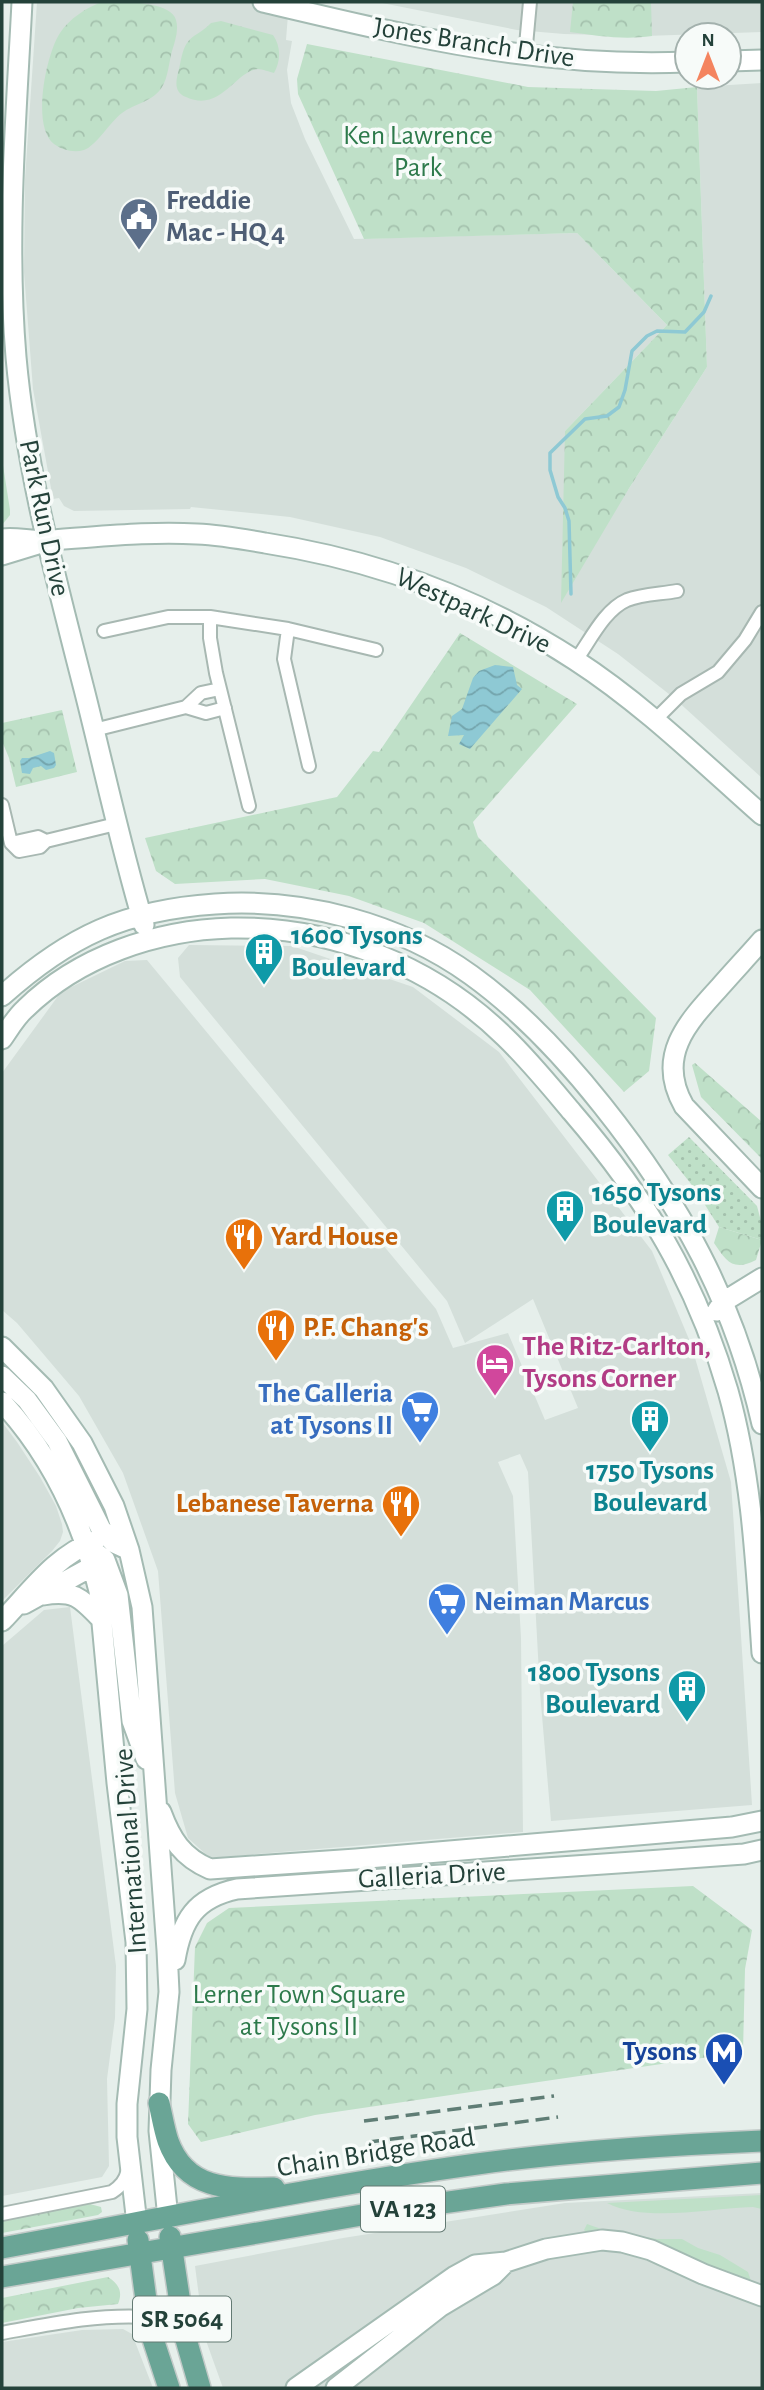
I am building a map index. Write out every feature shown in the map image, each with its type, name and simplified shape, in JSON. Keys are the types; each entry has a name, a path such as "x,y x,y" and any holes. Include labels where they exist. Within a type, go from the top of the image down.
{"main road":[{"path":"159,2103 168,2142 178,2160 185,2169 208,2185 253,2189 336,2187"},
{"path":"652,2145 762,2129"},
{"name":"Chain Bridge Road","path":"2,2248 336,2187 491,2162 652,2145 762,2141"},
{"name":"Chain Bridge Road","path":"2,2277 385,2211 506,2194 762,2173"},
{"path":"730,2175 762,2183"},
{"name":"International Drive","path":"168,2218 185,2336 200,2388"},
{"name":"International Drive","path":"136,2224 147,2317 169,2388"}],"street":[{"name":"Park Run Drive","path":"22,2 12,187 12,299 23,417 46,541 116,824 149,940"},
{"name":"Jones Branch Drive","path":"263,2 422,39 525,56 603,62 673,62"},
{"path":"525,56 530,2"},
{"path":"743,61 762,60"},
{"name":"Westpark Drive","path":"2,539 46,541 119,534 198,534 299,548 346,559 437,589 523,628 576,660 655,720 762,815"},
{"name":"Westpark Drive","path":"2,555 46,541"},
{"path":"576,660 603,621 622,603 630,599 677,591"},
{"path":"655,720 681,694 718,672 745,640 762,612"},
{"path":"104,631 168,617 210,617 288,629 376,650"},
{"path":"210,617 210,638 220,688 249,806"},
{"path":"288,629 284,659 309,766"},
{"path":"94,730 186,707 201,693 220,688"},
{"path":"186,707 206,713 225,708"},
{"path":"2,805 11,843 19,851 40,847 46,841 116,824"},
{"path":"2,996 55,953 99,929 141,915 190,906 261,903 325,911 418,944 470,974 545,1040 580,1077 651,1168 691,1233 723,1302 741,1346 762,1424"},
{"path":"2,1039 23,1010 58,981 104,955 149,940 208,929 294,931 335,940 374,953 422,975 463,1000 505,1037 600,1144 632,1186 667,1241 693,1294 706,1326 739,1433 751,1510 762,1653"},
{"path":"762,940 686,1026 678,1042 672,1069 678,1095 691,1114 762,1188"},
{"path":"706,1326 723,1302 762,1278"},
{"path":"693,1294 723,1302"},
{"name":"International Drive","path":"2,1347 44,1389 82,1443 108,1495 115,1533 129,1550 142,1607 169,1992 159,2103 159,2131 168,2218"},
{"path":"2,1376 27,1400 57,1441 92,1513 115,1533 86,1544 35,1583 7,1616"},
{"name":"International Drive","path":"2,1402 45,1459 71,1507 86,1544 99,1563 101,1619 117,1783 136,1942 137,2009 127,2104 136,2224"},
{"path":"7,1616 38,1596 129,1550"},
{"name":"Galleria Drive","path":"99,1563 118,1595 132,1721 175,1844 198,1864 210,1869 732,1827 762,1821"},
{"path":"38,1596 60,1592 72,1594 88,1604 101,1619"},
{"name":"Galleria Drive","path":"169,1992 179,1935 184,1923 199,1906 222,1892 255,1887 744,1854 762,1850"},
{"path":"2,2214 112,2192 126,2180 130,2163"},
{"path":"296,2388 455,2276 475,2265 506,2262 546,2249 602,2240 622,2242 651,2250 758,2292"},
{"path":"336,2388 442,2306 493,2275 506,2262"},
{"path":"2,2333 71,2320 147,2317"}],"shaded area":[{"path":"37,2 289,2 286,40 292,41 287,70 291,103 305,139 354,239 577,233 667,325 565,431 628,490 707,367 697,91 743,91 743,84 762,83 762,778 674,698 618,654 546,607 466,568 380,537 290,517 191,507 74,511 64,506 59,498 53,499 33,389 24,272 25,179"},
{"path":"377,2 762,2 762,32 743,33 743,21 673,21 673,35 564,34 517,30"},
{"path":"189,945 292,946 413,987 499,1052 652,1251 691,1344 731,1482 752,1805 551,1821 540,1692 528,1472 520,1454 498,1462 513,1496 521,1638 523,1832 210,1858 188,1838 175,1793 158,1571 123,1473 79,1396 17,1323 2,1310 2,1073 61,992 125,961 147,960 436,1309 453,1348 508,1333 545,1420 578,1408 533,1299 465,1343 447,1301 180,977 178,958"},
{"path":"2,1422 40,1477 56,1506 63,1532 52,1551 2,1601"},
{"path":"70,1607 116,1966 115,2018 107,2079 109,2166 102,2177 2,2196 2,1646 44,1610"},
{"path":"762,2193 762,2388 223,2388 204,2335 195,2266 343,2238 565,2203"},
{"path":"123,2329 132,2334 153,2388 2,2388 2,2342 82,2330"}],"green space":[{"path":"102,2 143,4 172,13 177,28 166,79 158,92 122,113 89,148 80,151 68,150 54,144 47,135 43,122 46,73 60,33 79,14"},
{"path":"573,2 651,2 652,36 621,38 570,32"},
{"path":"221,21 273,35 279,49 274,73 258,69 250,71 209,100 186,97 179,92 176,85 185,46 211,23"},
{"name":"Ken Lawrence Park","path":"307,44 528,87 697,91 707,367 628,490 561,603 565,431 667,325 577,233 364,239 298,94 297,79"},
{"path":"2,459 10,515 2,525"},
{"path":"460,633 577,704 473,822 478,837 656,1018 649,1071 624,1092 530,990 424,923 349,896 265,879 175,884 156,871 145,838 337,797 373,751 379,752"},
{"path":"62,710 77,772 16,787 2,741 2,723"},
{"path":"695,1063 762,1122 762,1159 701,1097 692,1065"},
{"path":"689,1137 757,1206 762,1225 762,1240 719,1227 695,1189 668,1155"},
{"path":"719,1227 762,1240 756,1260 736,1265 726,1259 714,1243"},
{"name":"Lerner Town Square at Tysons II","path":"693,1886 752,1930 745,1969 743,2052 315,2115 201,2142 188,2124 195,1947 207,1923 229,1908"},
{"path":"762,2195 762,2209 753,2207 659,2213 623,2209 607,2203"},
{"path":"90,2204 101,2207 102,2212 98,2215 2,2233 2,2220"},
{"path":"587,2224 604,2230 657,2239 682,2239 720,2255 748,2272 751,2281 609,2232 586,2232 584,2230"},
{"path":"108,2277 119,2289 118,2304 78,2308 2,2323 2,2298"}],"water":[{"path":"495,665 513,667 517,685 522,689 470,749 459,744 464,735 448,736 452,716 462,709 473,678 479,671"},
{"path":"50,751 54,753 54,768 46,770 41,766 33,768 30,774 22,773 22,758"}],"waterway":[{"path":"571,594 569,521 550,470 550,453 585,419 607,416 619,407 632,351 647,336 657,331 685,332 704,312 711,296"}],"railway":[{"path":"364,2121 554,2096"},
{"path":"369,2142 558,2117"}],"place":[{"name":"Freddie Mac - HQ 4","path":"139,251"},
{"name":"1600 Tysons Boulevard","path":"264,986"},
{"name":"1650 Tysons Boulevard","path":"565,1243"},
{"name":"Yard House","path":"244,1271"},
{"name":"P.F. Chang's","path":"276,1362"},
{"name":"The Ritz-Carlton, Tysons Corner","path":"495,1397"},
{"name":"The Galleria at Tysons II","path":"420,1444"},
{"name":"1750 Tysons Boulevard","path":"650,1453"},
{"name":"Lebanese Taverna","path":"401,1538"},
{"name":"Neiman Marcus","path":"447,1636"},
{"name":"1800 Tysons Boulevard","path":"687,1723"},
{"name":"Tysons","path":"724,2086"}]}
